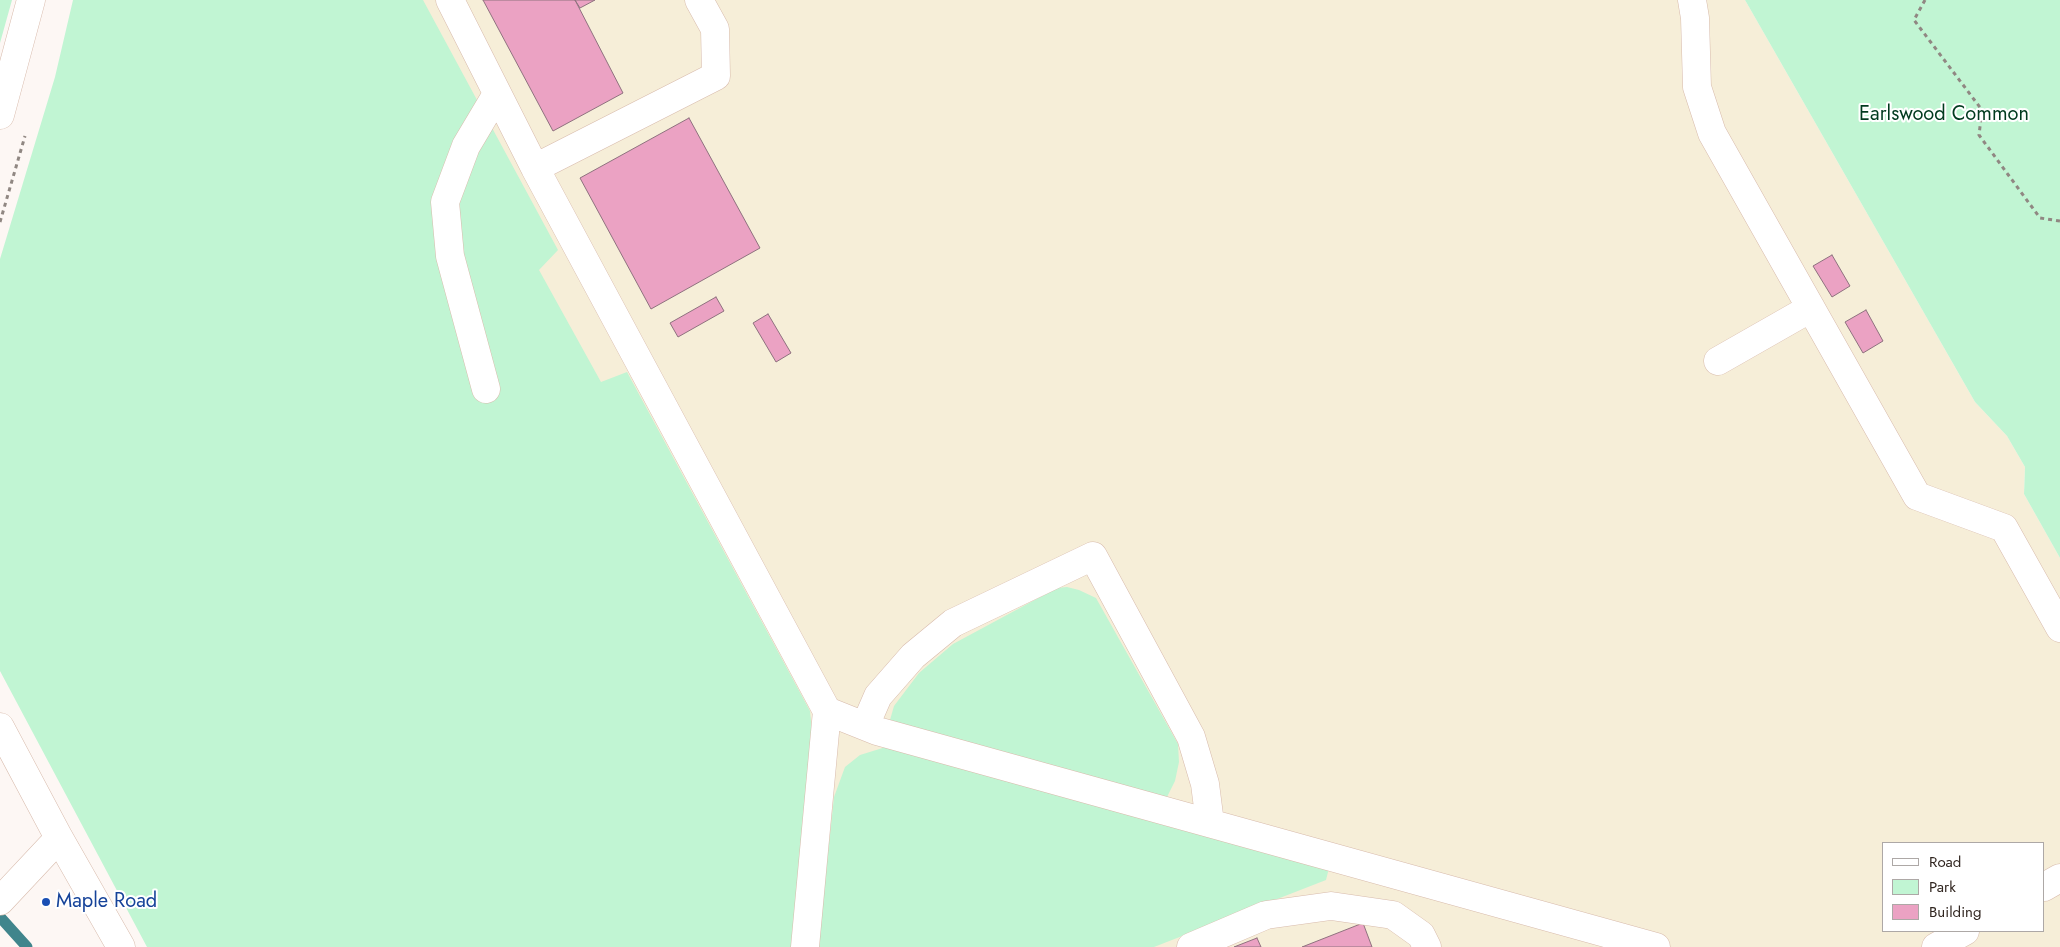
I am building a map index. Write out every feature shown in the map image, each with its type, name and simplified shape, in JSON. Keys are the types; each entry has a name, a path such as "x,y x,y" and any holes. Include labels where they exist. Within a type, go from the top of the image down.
{"street":[{"path":"0,115 31,0"},
{"path":"450,0 534,168 827,711 805,947"},
{"path":"534,168 716,76 715,29 699,0"},
{"path":"1692,0 1695,18 1697,87 1712,133 1916,496 2004,528 2060,628"},
{"path":"486,389 450,256 445,202 466,146 497,94"},
{"path":"1718,361 1811,308"},
{"path":"865,726 878,696 913,656 953,623 1093,556 1191,737 1205,784 1210,823"},
{"path":"827,711 865,726 1656,947"},
{"path":"0,727 59,838 121,947"},
{"path":"2,899 59,838"},
{"path":"2045,886 2060,878"},
{"path":"1191,947 1266,915 1331,906 1392,915 1421,935 1427,947"},
{"path":"1936,947 1963,932"}],"path":[{"path":"1925,0 1914,20 1982,110 1979,134 2040,218 2060,221"}],"shaded area":[{"path":"152,0 1745,0 1975,402 2007,436 2025,467 2024,494 2060,558 2060,947 185,947 0,492"}],"green space":[{"path":"0,0 12,0 0,43"},
{"path":"73,0 423,0 558,250 539,270 601,382 627,372 810,711 812,731 792,947 147,947 0,671 0,259 55,77"},
{"name":"Earlswood Common","path":"1745,0 2060,0 2060,558 2024,494 2025,467 2007,436 1975,402"},
{"path":"1067,587 1096,598 1178,744 1179,762 1175,781 1167,797 893,729 890,720 894,706 919,673 953,644 1057,588"},
{"path":"889,746 1329,868 1326,880 1154,947 818,947 834,797 845,767 860,755"}],"building":[{"path":"483,0 575,0 623,93 553,131"},
{"path":"575,0 595,0 580,8"},
{"path":"689,118 760,248 651,309 580,178"},
{"path":"1832,255 1850,286 1832,297 1813,266"},
{"path":"716,297 724,311 678,337 670,323"},
{"path":"1866,310 1883,341 1863,353 1845,322"},
{"path":"768,314 791,353 776,362 753,323"},
{"path":"1363,923 1372,947 1302,947"},
{"path":"1257,938 1261,947 1234,947"}],"waterway":[{"path":"0,917 27,947"}],"place":[{"name":"Maple Road","path":"46,902"}]}
